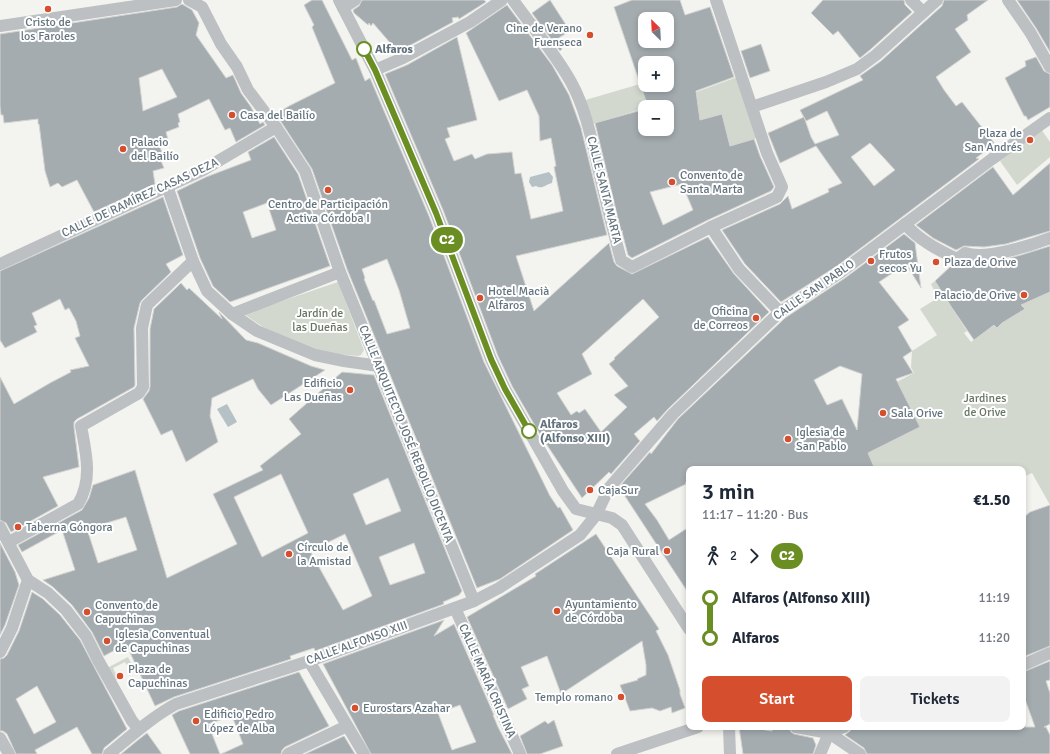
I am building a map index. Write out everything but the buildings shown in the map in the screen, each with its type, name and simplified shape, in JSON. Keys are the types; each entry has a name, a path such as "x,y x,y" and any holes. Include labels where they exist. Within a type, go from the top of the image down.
{"street":[{"path":"0,26 176,0"},
{"name":"CALLE ARQUITECTO JOSÉ REBOLLO DICENTA","path":"189,0 202,7 221,44 237,68 248,90 276,127 304,170 340,272 474,601"},
{"path":"355,0 341,4 375,70 436,213 491,359 505,389 560,486 576,509 612,518 622,525 686,624"},
{"path":"375,70 403,58 470,22 502,0"},
{"name":"CALLE SANTA MARTA","path":"513,0 571,82 580,102 589,128 621,260 632,267 711,227 777,197 782,187 767,153 716,0"},
{"path":"911,0 923,12"},
{"path":"752,107 826,82 856,69 876,55 937,0"},
{"path":"1008,0 1030,32 1050,67"},
{"name":"CALLE SAN PABLO","path":"596,515 609,488 673,414 780,312 841,272 992,159 1049,123"},
{"name":"CALLE DE RAMÍREZ CASAS DEZA","path":"0,264 203,170 276,127"},
{"path":"167,186 193,261 207,291 232,314 257,331 315,355 379,366"},
{"path":"905,224 912,233 935,248 957,259 964,254 975,256 1021,248 1050,238"},
{"path":"711,227 739,269 780,312"},
{"path":"9,542 78,504 84,495 88,468 81,426 139,393 142,387 142,328 147,305 193,261"},
{"path":"232,314 340,272"},
{"name":"CALLE ALFONSO XIII","path":"109,754 139,729 176,704 309,661 474,601 497,583 580,535 596,515"},
{"path":"0,527 28,580 48,593 66,610 86,636 132,721 139,729"},
{"path":"0,652 12,628 28,580"},
{"name":"CALLE MARÍA CRISTINA","path":"455,608 520,754"},
{"path":"1026,664 1050,653"},
{"path":"309,661 364,754"},
{"path":"288,754 347,726"},
{"path":"617,754 689,730"},
{"path":"729,730 730,754"},
{"path":"812,730 829,733 860,754"},
{"path":"820,754 829,733 836,730"},
{"path":"0,738 9,754"}],"green space":[{"path":"740,76 757,138 730,146 722,114 700,120 691,94"},
{"path":"638,85 638,92 643,92 646,100 638,100 638,110 590,125 582,101"},
{"path":"1041,129 1050,142 1050,157 1017,185 1000,161"},
{"name":"Jardines de Orive","path":"935,281 967,331 964,333 971,342 994,325 1002,323 1024,308 1020,303 1026,299 1028,302 1050,292 1050,505 1032,473 1026,476 1026,466 874,466 868,453 920,427 887,387 914,373 911,367 912,351 937,335 920,309 936,299 937,296 931,284"},
{"name":"Jardín de las Dueñas","path":"338,282 364,350 361,355 358,356 317,352 263,327 244,314"},
{"path":"128,657 135,671 131,673 125,662 113,668 118,679 114,681 107,668"}],"shaded area":[{"path":"549,172 553,177 552,183 542,187 532,187 529,182 530,177"},
{"path":"227,404 237,422 228,427 217,409"}],"bus line":[{"name":"C2","path":"364,49 375,70 436,213 491,359 505,389 529,431"}],"place":[{"name":"Cristo de los Faroles","path":"48,9"},
{"name":"Cine de Verano Fuenseca","path":"590,35"},
{"name":"Alfaros","path":"364,49"},
{"name":"Casa del Bailío","path":"232,115"},
{"name":"Plaza de San Andrés","path":"1030,140"},
{"name":"Palacio del Bailío","path":"123,149"},
{"name":"Convento de Santa Marta","path":"672,182"},
{"name":"Centro de Participación Activa Córdoba I","path":"328,190"},
{"name":"Frutos secos Yu","path":"871,261"},
{"name":"Plaza de Orive","path":"936,262"},
{"name":"Palacio de Orive","path":"1024,295"},
{"name":"Hotel Macià Alfaros","path":"480,298"},
{"name":"Oficina de Correos","path":"756,318"},
{"name":"Edificio Las Dueñas","path":"350,390"},
{"name":"Sala Orive","path":"883,413"},
{"name":"Alfaros (Alfonso XIII)","path":"529,431"},
{"name":"Iglesia de San Pablo","path":"788,439"},
{"name":"CajaSur","path":"590,490"},
{"name":"Taberna Góngora","path":"18,527"},
{"name":"Caja Rural","path":"667,551"},
{"name":"Círculo de la Amistad","path":"289,554"},
{"name":"Ayuntamiento de Córdoba","path":"557,611"},
{"name":"Convento de Capuchinas","path":"87,612"},
{"name":"Iglesia Conventual de Capuchinas","path":"107,641"},
{"name":"Plaza de Capuchinas","path":"120,676"},
{"name":"Templo romano","path":"621,697"},
{"name":"Eurostars Azahar","path":"355,708"},
{"name":"Edificio Pedro López de Alba","path":"196,721"}]}
